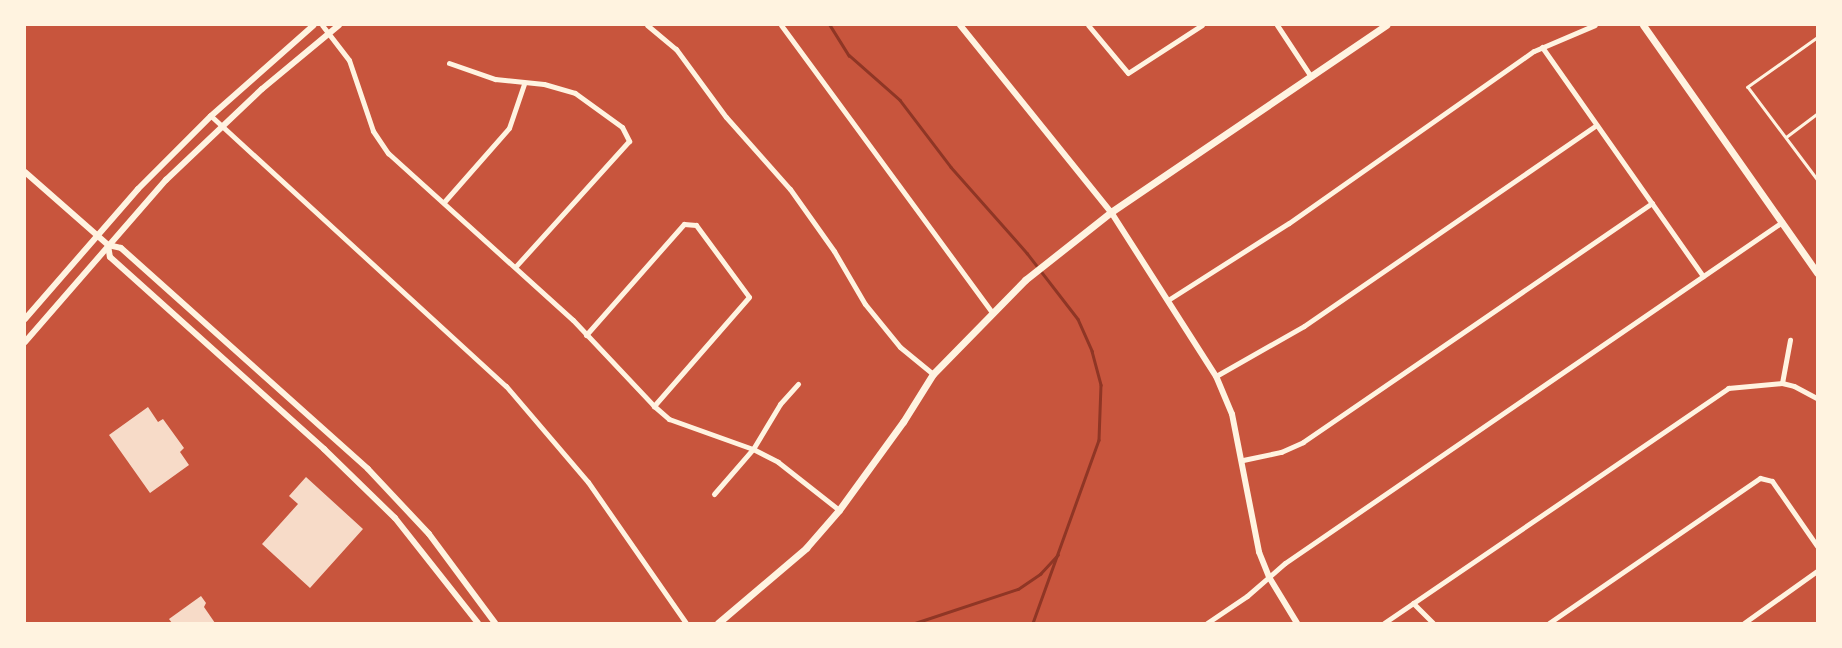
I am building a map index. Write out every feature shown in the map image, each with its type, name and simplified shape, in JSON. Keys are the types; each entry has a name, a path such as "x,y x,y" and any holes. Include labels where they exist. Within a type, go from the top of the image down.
{"main road":[{"path":"718,623 806,548 839,510 903,422 933,374 1025,280 1057,252 1111,212 1386,25"},
{"path":"1644,25 1817,273"}],"street":[{"path":"25,319 96,235 211,116 314,25"},
{"path":"322,25 349,60 357,76 373,131 388,153 516,266 586,334 654,406 669,419 753,449 805,481 839,510"},
{"path":"25,342 108,245 222,126 339,25"},
{"path":"646,25 676,49 726,117 790,189 834,251 865,304 900,346 933,374"},
{"path":"781,25 992,312"},
{"path":"960,25 1111,212 1216,376 1232,414 1243,460 1253,533 1270,578 1297,623"},
{"path":"1088,25 1128,72 1202,25"},
{"path":"1277,25 1310,75"},
{"path":"1168,300 1289,223 1542,47 1564,40 1595,25"},
{"path":"1542,47 1703,276"},
{"path":"450,63 495,79 524,84 544,84 575,93 622,127 629,141 516,266"},
{"path":"444,202 509,128 524,84"},
{"path":"211,116 506,386 588,482 686,623"},
{"path":"1216,376 1304,326 1596,125"},
{"path":"26,174 108,245 121,248 368,469 435,541 495,623"},
{"path":"1243,460 1281,452 1303,442 1652,204"},
{"path":"1207,623 1270,578 1285,563 1782,222"},
{"path":"586,334 684,224 696,225 749,297 654,406"},
{"path":"108,245 110,257 324,449 395,518 478,623"},
{"path":"1782,383 1790,340"},
{"path":"1384,623 1728,388 1782,383 1794,386 1817,398"},
{"path":"714,494 753,449 780,404 798,384"},
{"path":"1549,623 1760,478 1772,481 1817,546"},
{"path":"1744,623 1817,570"},
{"path":"1413,603 1433,623"}],"lane":[{"path":"1817,38 1748,87 1817,179"},
{"path":"1786,137 1817,114"}],"building":[{"path":"148,407 158,422 163,419 184,448 180,452 189,465 150,493 109,435"},
{"path":"306,477 363,529 310,588 262,544 298,504 289,496"},
{"path":"201,596 206,603 204,607 215,623 172,623 169,619"}],"waterway":[{"path":"830,25 849,55 900,100 951,167 1027,253 1078,319 1092,351 1101,385 1099,440 1033,623"},
{"path":"915,623 1018,589 1040,574 1058,555"}]}
